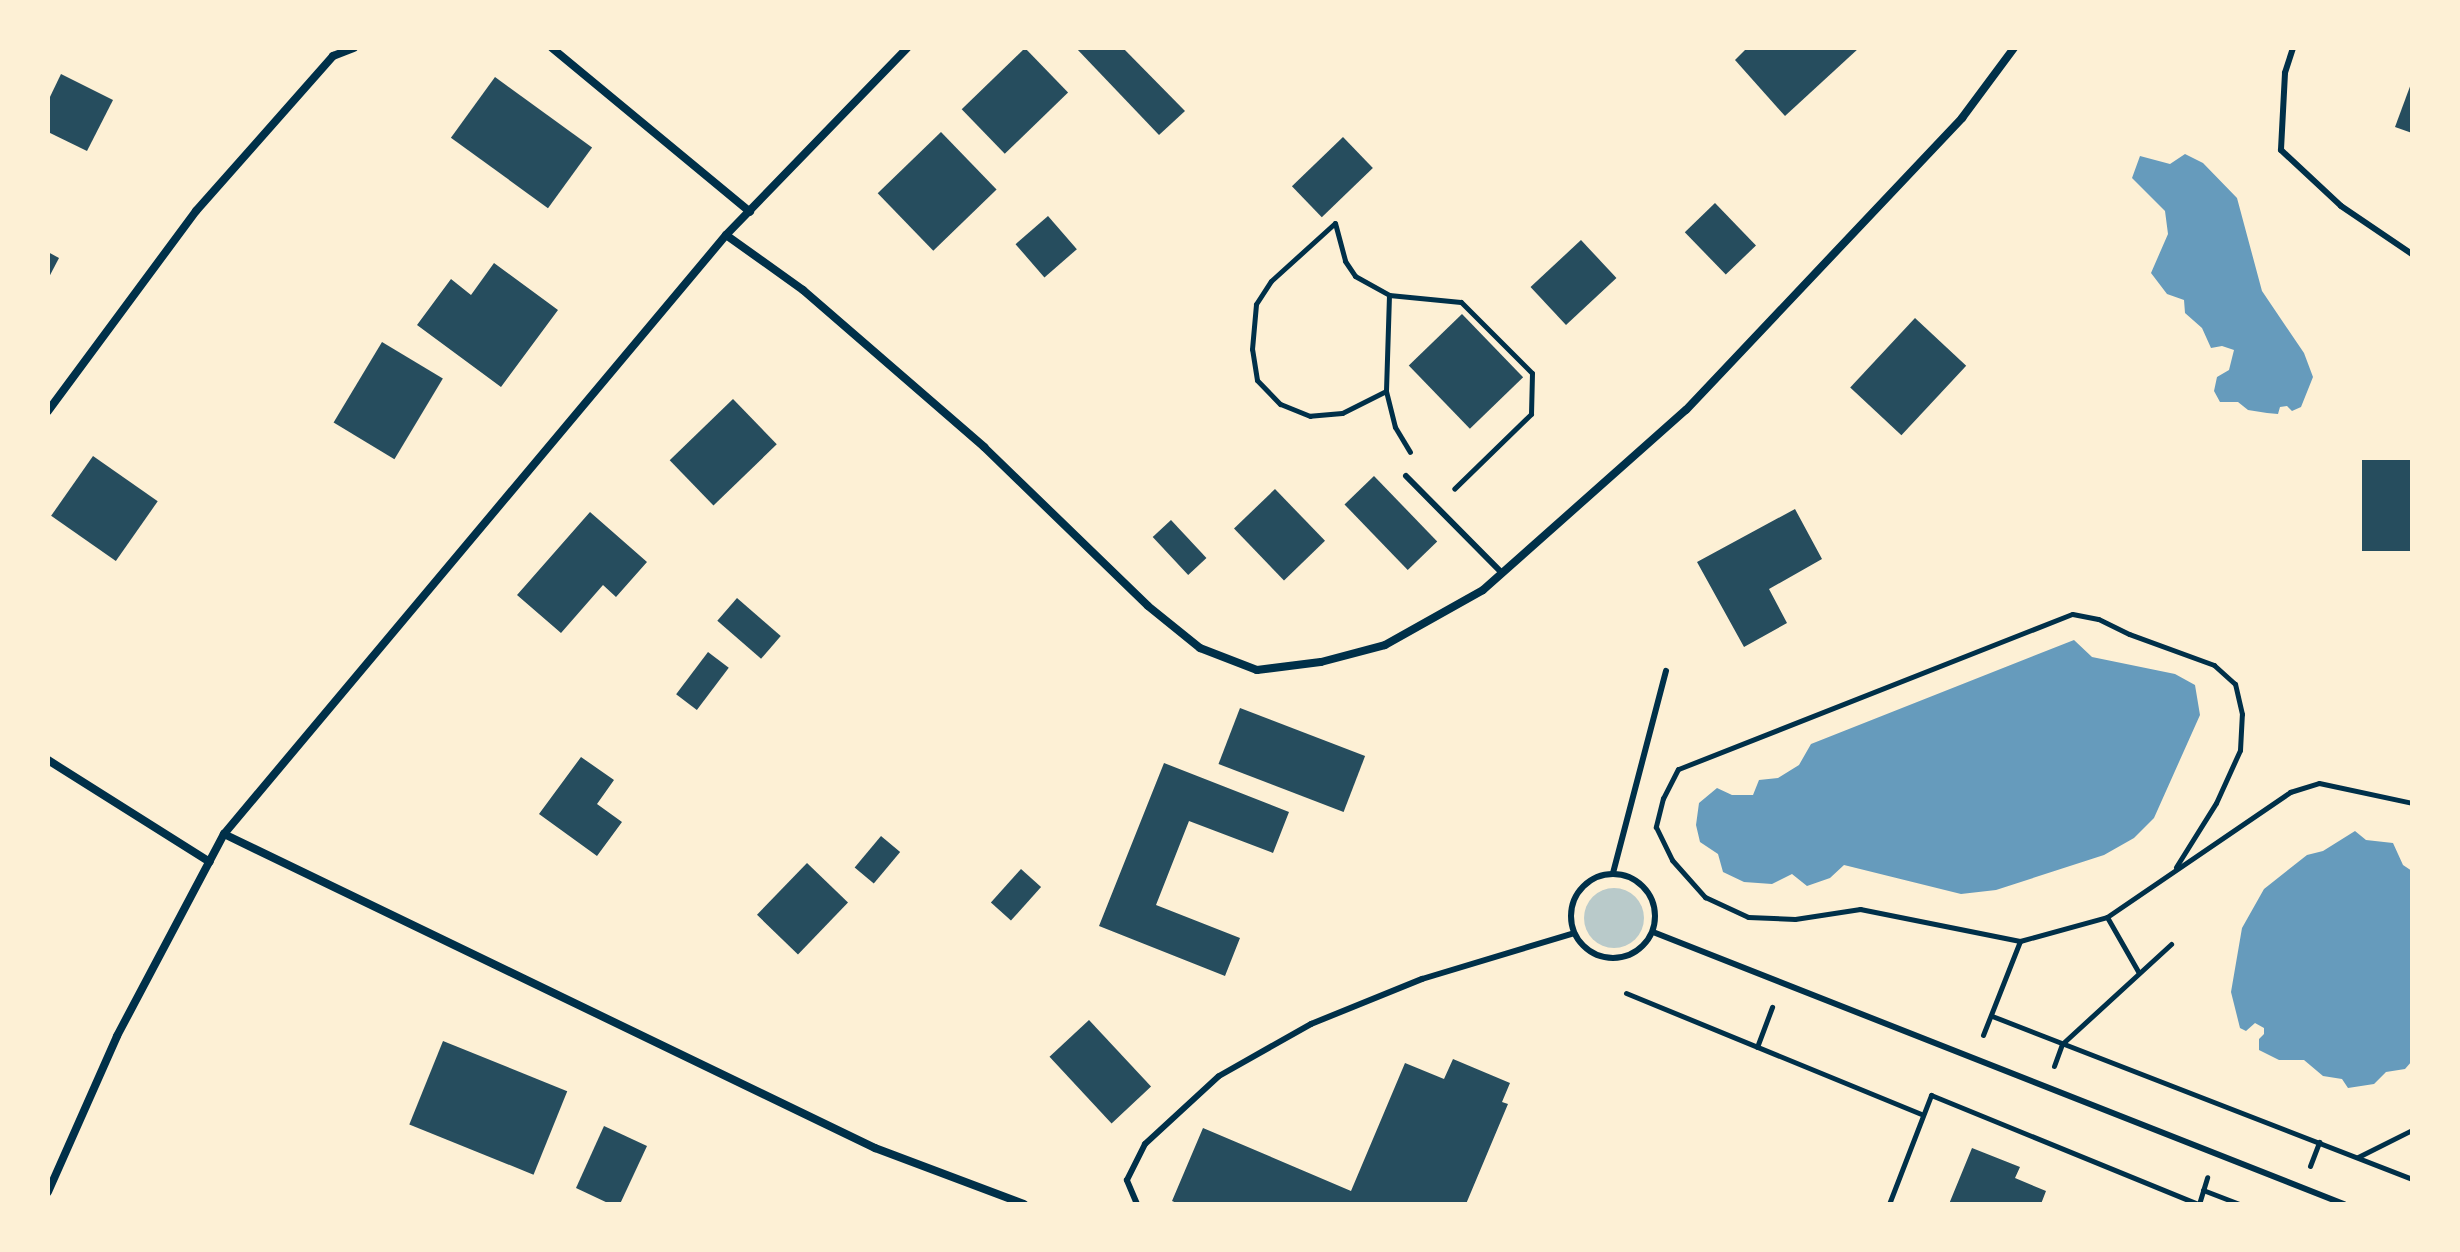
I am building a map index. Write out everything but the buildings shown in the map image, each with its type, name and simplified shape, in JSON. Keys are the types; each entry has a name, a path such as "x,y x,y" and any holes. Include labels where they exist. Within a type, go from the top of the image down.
{"street":[{"path":"48,411 196,211 333,56 354,48"},
{"path":"552,48 750,212"},
{"path":"48,1192 117,1036 224,834 726,235 907,48"},
{"path":"726,235 803,290 984,447 1148,606 1200,648 1257,670 1321,662 1385,645 1483,590 1686,410 1962,118 2014,48"},
{"path":"48,760 210,862"},
{"path":"224,834 875,1148 1024,1204"}],"lane":[{"path":"2293,48 2285,73 2281,150 2341,206 2412,254"},
{"path":"1406,476 1502,573"},
{"path":"1613,873 1666,671"},
{"path":"1613,873 1629,876 1644,885 1654,907 1653,932 1637,950 1614,959 1597,956 1584,947 1574,933 1570,917 1574,900 1582,886 1596,876 1613,873"},
{"path":"1653,932 2344,1204"},
{"path":"1137,1204 1127,1180 1145,1144 1219,1076 1311,1024 1408,985 1574,933"}],"path":[{"path":"1386,391 1342,413 1310,416 1280,404 1257,380 1252,349 1256,304 1271,281 1335,223 1345,261 1355,276 1389,295 1461,302 1532,373 1531,414 1436,507"},
{"path":"1389,295 1386,391 1395,427 1410,453 1406,476"},
{"path":"2176,867 2216,803 2240,750 2242,714 2235,684 2214,665 2129,634 2098,619 2072,614 1678,769 1663,798 1656,827 1672,860 1705,897 1748,917 1795,919 1860,909 2020,941 2107,917 2290,792 2319,783 2412,803"},
{"path":"2107,917 2139,973"},
{"path":"1973,1058 2020,941"},
{"path":"2047,1087 2062,1044 2171,944"},
{"path":"1757,1047 1781,982"},
{"path":"1626,993 1923,1115"},
{"path":"1992,1016 2412,1179"},
{"path":"1889,1204 1931,1095 2198,1204"},
{"path":"2357,1157 2412,1130"},
{"path":"2203,1190 2239,1204"}],"shaded area":[{"path":"1614,888 1625,890 1635,897 1642,907 1642,929 1635,939 1625,946 1614,948 1603,946 1593,939 1586,929 1584,918 1586,907 1593,897 1603,890"}],"water":[{"path":"2185,154 2203,163 2237,198 2262,291 2304,353 2313,377 2301,407 2292,411 2287,406 2280,407 2278,414 2267,413 2248,410 2238,402 2220,402 2214,391 2217,377 2229,370 2234,350 2222,346 2211,348 2202,328 2185,313 2184,300 2167,294 2151,273 2168,234 2165,211 2132,178 2140,156 2170,164"},
{"path":"2074,640 2092,657 2175,674 2195,685 2200,715 2154,818 2134,838 2104,855 1996,890 1961,894 1844,865 1830,878 1807,886 1792,874 1772,884 1744,882 1723,872 1718,854 1700,842 1696,825 1699,803 1717,788 1732,795 1753,795 1759,780 1778,778 1799,765 1811,744"},
{"path":"2355,831 2366,840 2393,843 2403,865 2412,871 2412,1061 2405,1069 2386,1072 2374,1084 2348,1088 2342,1079 2323,1076 2304,1060 2279,1060 2259,1050 2259,1039 2264,1034 2264,1028 2255,1023 2246,1031 2240,1028 2231,992 2242,928 2264,889 2307,855 2323,851"}]}
